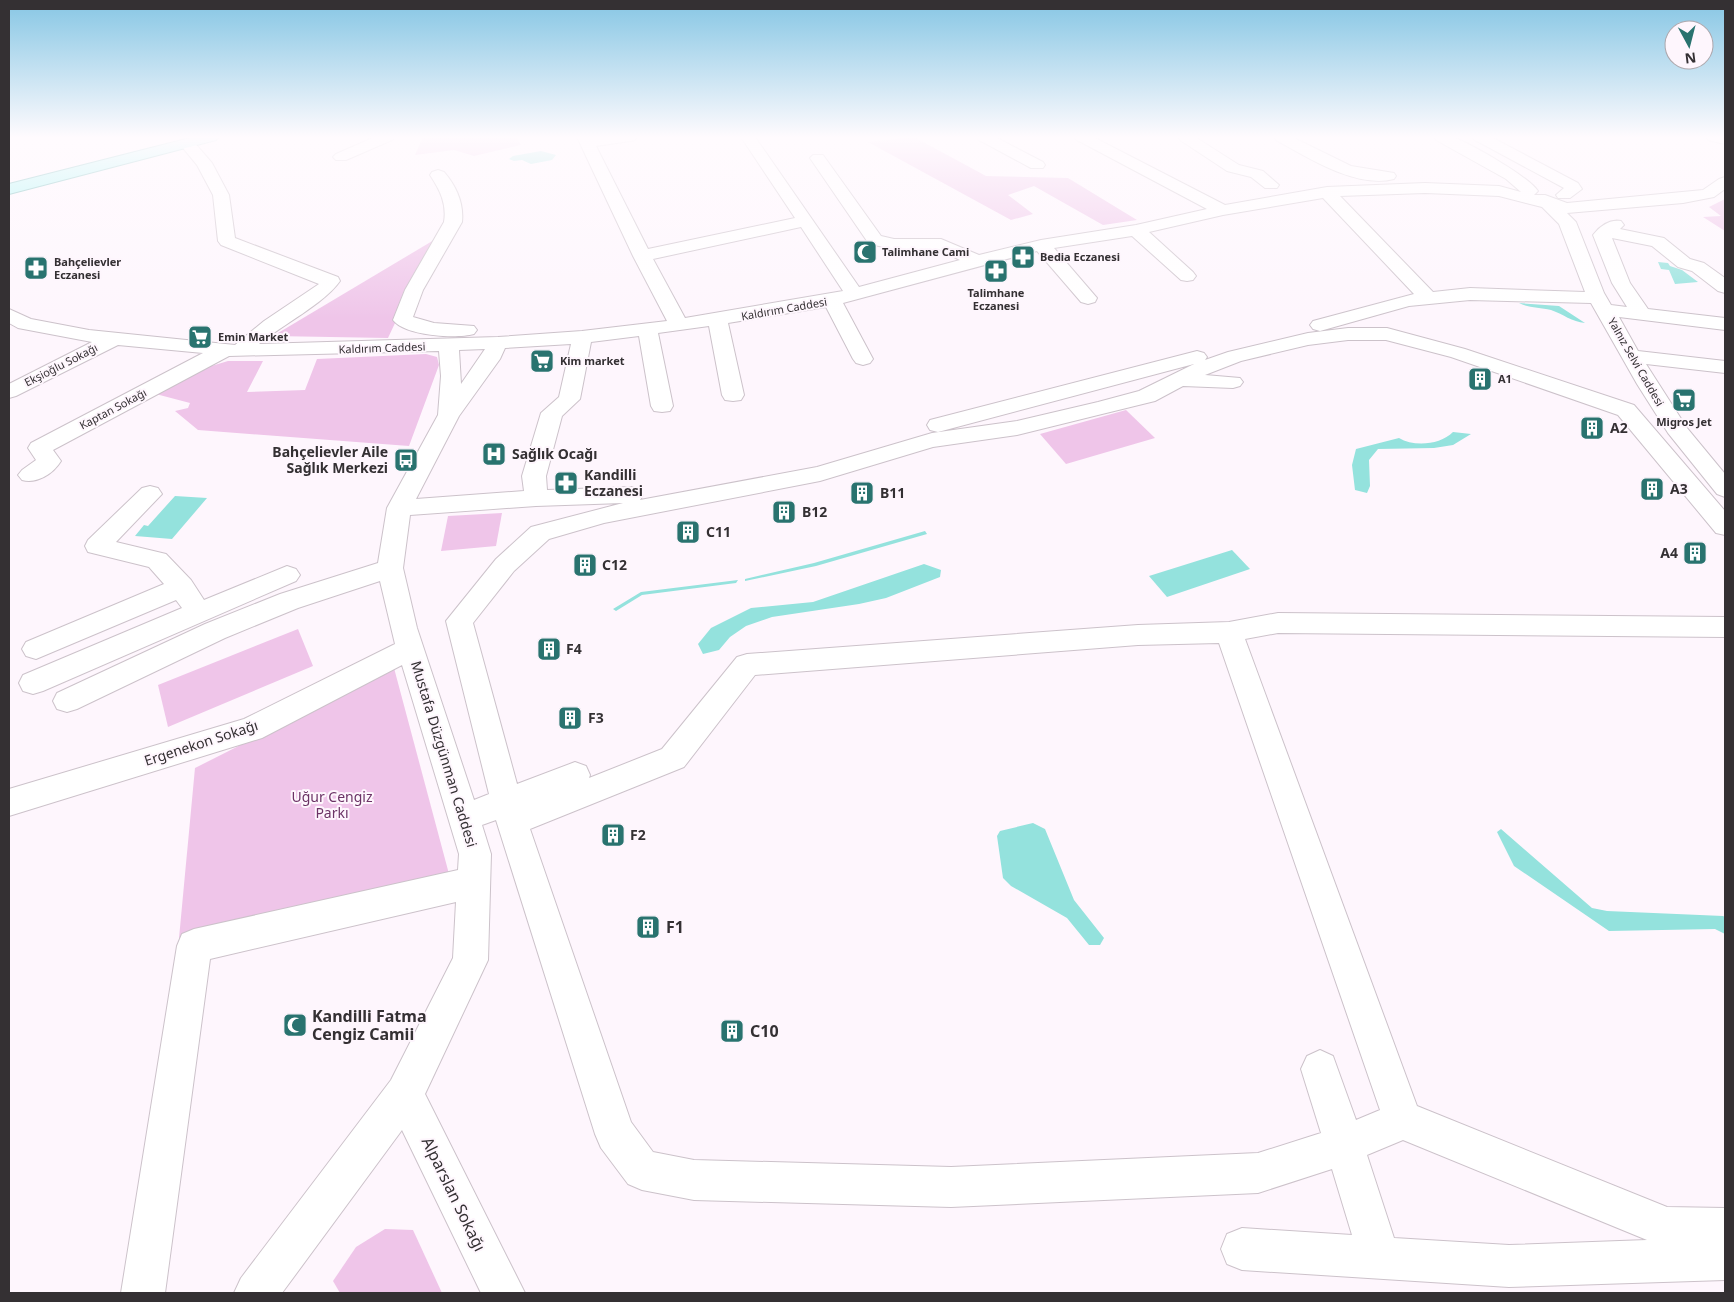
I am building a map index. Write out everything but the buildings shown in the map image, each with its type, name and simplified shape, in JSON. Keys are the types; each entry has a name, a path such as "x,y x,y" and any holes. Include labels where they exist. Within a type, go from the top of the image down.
{"street":[{"path":"221,198 227,241 331,281 326,288 232,351"},
{"path":"451,198 453,221 404,313 404,320 413,325 454,331 531,323 676,317 642,256 614,198"},
{"path":"790,198 855,294"},
{"path":"846,198 875,240 894,244 941,244 977,260"},
{"path":"1199,198 1223,210"},
{"name":"Kaldırım Caddesi","path":"12,319 114,339 232,351 449,346 582,337 647,328 676,317 718,320 832,300 977,260 1041,245 1136,230 1223,210 1294,198"},
{"path":"1332,198 1428,298"},
{"path":"1556,198 1572,215"},
{"name":"Kaldırım Caddesi","path":"1556,198 1639,201 1684,198"},
{"name":"Kaldırım Caddesi","path":"1572,215 1639,201"},
{"name":"Yalnız Selvi Caddesi","path":"1572,215 1602,304 1647,384 1679,433 1725,489"},
{"path":"642,256 806,221"},
{"path":"1640,313 1621,283 1602,235 1611,229 1658,242 1684,263 1698,267 1725,287"},
{"path":"1136,230 1187,276"},
{"path":"1041,245 1088,298"},
{"path":"398,508 536,498 665,494 790,464 1408,300 1470,294 1602,304 1640,313 1725,324"},
{"path":"832,300 863,359"},
{"path":"718,320 733,395"},
{"path":"647,328 662,406"},
{"path":"1725,527 1626,410 1458,353 1387,334 1348,334 1308,339 1236,356 1204,367 1147,396 1085,412 980,435 932,440 820,474 602,514 540,533 505,565 459,621 509,812 615,1134 642,1170 694,1180 951,1187 1258,1173 1344,1145 1403,1120 1667,1228 1725,1229"},
{"path":"536,498 534,476 552,413 569,399 582,337"},
{"name":"Ekşioğlu Sokağı","path":"9,392 114,339"},
{"name":"Mustafa Düzgünman Caddesi","path":"256,1293 405,1094 470,960 475,854 411,648 390,568 398,508 449,415 490,359 498,343"},
{"name":"Mustafa Düzgünman Caddesi","path":"449,346 451,376 449,415"},
{"name":"Kaptan Sokağı","path":"30,475 50,461 39,448 232,351"},
{"path":"1632,356 1725,367"},
{"path":"1179,380 1233,382"},
{"path":"1064,392 1085,412"},
{"path":"941,458 980,435"},
{"path":"150,494 97,546 157,560 182,587 207,621"},
{"path":"33,683 207,621 289,601 390,568"},
{"path":"67,700 287,575"},
{"path":"36,649 182,587"},
{"path":"464,818 509,812 674,758 747,665 1138,635 1229,632 1278,623 1725,627"},
{"path":"1229,632 1403,1120"},
{"name":"Ergenekon Sokağı","path":"9,802 252,729 411,648"},
{"path":"509,812 575,775"},
{"path":"143,1293 194,946 474,882"},
{"path":"1320,1069 1380,1258"},
{"name":"Alparslan Sokağı","path":"405,1094 503,1293"},
{"path":"1242,1249 1509,1266 1725,1259"}],"green space":[{"path":"970,198 1012,198 1033,214 1011,220"},
{"path":"1055,198 1100,198 1137,220 1103,225"},
{"path":"1725,199 1725,231 1703,217 1721,216 1709,207"},
{"path":"434,240 388,338 273,336"},
{"path":"426,354 437,357 439,365 409,446 198,430 175,411 188,408 190,403 152,393 195,371 228,361 263,361 247,392 305,390 317,359"},
{"path":"1126,410 1155,438 1066,464 1040,434"},
{"path":"502,513 496,546 441,551 448,516"},
{"path":"298,629 313,666 168,727 158,685"},
{"name":"Uğur Cengiz Parkı","path":"394,668 449,874 179,938 195,768"},
{"path":"385,1229 413,1230 442,1293 340,1293 333,1281 356,1247"}],"water":[{"path":"1658,262 1668,263 1670,266 1682,270 1698,282 1675,284 1669,270 1661,269"},
{"path":"1519,303 1559,306 1585,323 1551,310"},
{"path":"1453,432 1471,434 1453,445 1434,448 1378,449 1369,460 1370,486 1367,493 1355,490 1352,465 1356,449 1399,438 1412,443 1434,442"},
{"path":"175,496 207,498 172,539 135,536 144,525 148,526"},
{"path":"925,531 927,534 816,566 745,581 745,579 814,563"},
{"path":"1232,550 1250,569 1167,597 1149,576"},
{"path":"924,564 941,570 940,577 886,598 772,617 746,626 730,637 719,650 703,654 698,644 711,628 751,608 813,602"},
{"path":"738,580 736,583 642,595 616,611 613,609 641,592"},
{"path":"1033,823 1045,829 1074,900 1104,938 1100,945 1089,945 1067,918 1011,886 1003,878 997,836 1000,831"},
{"path":"1501,829 1592,908 1607,911 1723,916 1725,917 1725,934 1715,929 1609,931 1514,866 1497,832"}],"place":[{"name":"Talimhane Cami","path":"865,252"},
{"name":"Bedia Eczanesi","path":"1023,257"},
{"name":"Bahçelievler Eczanesi","path":"36,268"},
{"name":"Talimhane Eczanesi","path":"996,271"},
{"name":"Emin Market","path":"200,337"},
{"name":"Kim market","path":"542,361"},
{"name":"A1","path":"1480,379"},
{"name":"Migros Jet","path":"1684,400"},
{"name":"A2","path":"1592,428"},
{"name":"Sağlık Ocağı","path":"494,454"},
{"name":"Bahçelievler Aile Sağlık Merkezi","path":"406,460"},
{"name":"Kandilli Eczanesi","path":"566,483"},
{"name":"A3","path":"1652,489"},
{"name":"B11","path":"862,493"},
{"name":"B12","path":"784,512"},
{"name":"C11","path":"688,532"},
{"name":"A4","path":"1695,553"},
{"name":"C12","path":"585,565"},
{"name":"F4","path":"549,649"},
{"name":"F3","path":"570,718"},
{"name":"F2","path":"613,835"},
{"name":"F1","path":"648,927"},
{"name":"Kandilli Fatma Cengiz Camii","path":"295,1025"},
{"name":"C10","path":"732,1031"}]}
